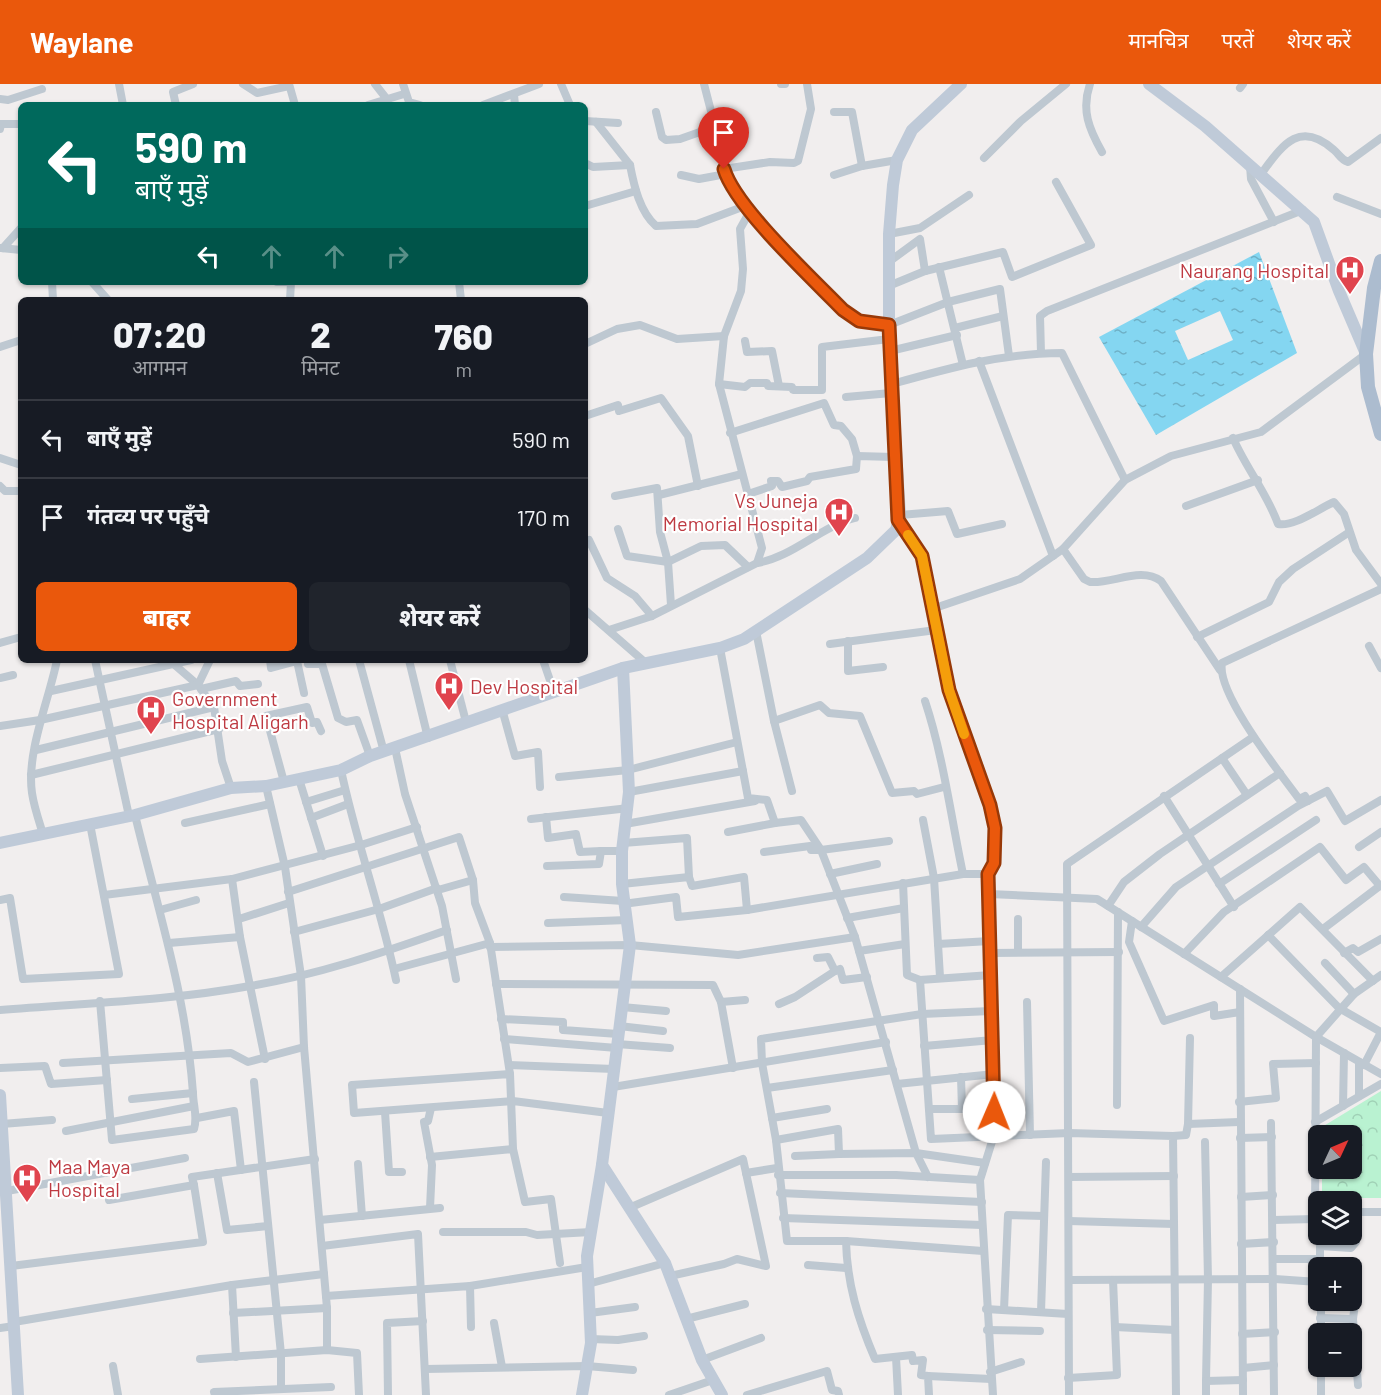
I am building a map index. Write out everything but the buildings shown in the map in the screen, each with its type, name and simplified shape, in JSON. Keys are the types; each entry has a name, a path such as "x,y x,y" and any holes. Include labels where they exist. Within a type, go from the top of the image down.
{"main road":[{"path":"1381,261 1374,288 1378,291 1366,354 1368,387 1381,434"}],"street":[{"path":"119,84 122,102"},
{"path":"175,102 173,92 193,84"},
{"path":"243,84 257,93 289,85 294,102"},
{"path":"375,84 386,98"},
{"path":"404,84 404,94 409,102"},
{"path":"492,102 514,95 526,87 539,84"},
{"path":"561,84 569,102"},
{"path":"704,84 725,172 748,209 843,310 859,321 889,325 948,302 1000,289 1009,356"},
{"path":"681,175 699,179 770,162 794,163 798,161 811,109 807,84"},
{"path":"0,843 132,815 231,788 266,786 341,770 370,756 428,738 502,709 623,668 720,648 744,639 867,558 896,530 899,517 889,345 891,285 889,234 897,160 912,130 962,84"},
{"path":"984,158 1021,121 1066,84"},
{"path":"1090,84 1085,105 1086,118 1102,152"},
{"path":"932,609 1020,579 1063,549 1125,480 1171,456 1261,432 1366,354 1339,291 1314,222 1205,126 1149,84"},
{"path":"0,99 8,100 42,89"},
{"path":"376,102 404,94"},
{"path":"514,95 515,102"},
{"path":"656,112 662,136 666,140 680,139 714,127"},
{"path":"834,112 852,112 862,166"},
{"path":"588,121 618,123"},
{"path":"596,122 630,165 636,191 648,219 656,226 667,228 697,224 748,209"},
{"path":"0,129 1,124 18,124"},
{"path":"1261,174 1281,148 1300,135 1306,135 1325,145 1348,162 1373,141 1381,138"},
{"path":"834,175 862,166 897,160"},
{"path":"588,164 593,167 630,165"},
{"path":"1250,166 1251,179 1274,222"},
{"path":"891,285 925,271 1003,252 1012,277 1091,245 1056,182"},
{"path":"588,205 636,191"},
{"path":"889,234 920,228 969,195"},
{"path":"1337,197 1381,214"},
{"path":"748,209 740,229 743,269 741,291 724,336 719,384 762,548 757,563"},
{"path":"1041,353 1040,316 1047,311 1302,210"},
{"path":"2,248 18,231"},
{"path":"890,261 920,238 925,271"},
{"path":"2,248 18,250"},
{"path":"939,267 963,365"},
{"path":"95,285 105,297"},
{"path":"719,384 745,387 750,383 767,383 768,386 792,387 793,390 822,390 822,347 889,345 956,332 1004,316"},
{"path":"588,343 617,329 640,325 677,339 724,336"},
{"path":"0,347 18,341"},
{"path":"745,341 747,352 772,351 779,386"},
{"path":"846,397 891,388 979,361 1009,356 1062,353 1125,480"},
{"path":"979,361 1053,556"},
{"path":"588,415 618,405 618,411 661,398 688,436 698,486"},
{"path":"730,432 824,403 834,425 841,426 852,439 857,456 856,469 810,477 807,482 782,487 778,481 771,481 772,486 748,494"},
{"path":"1233,438 1245,462 1258,480 1278,524 1286,526 1334,502 1344,514 1348,533 1356,550 1381,584"},
{"path":"857,456 894,457"},
{"path":"0,458 18,464"},
{"path":"659,495 742,474"},
{"path":"1186,506 1258,480"},
{"path":"0,486 5,491 18,491"},
{"path":"615,496 657,488 660,532 668,562 671,605"},
{"path":"899,517 948,511 957,534 1002,524"},
{"path":"899,517 922,556 949,690 990,805 995,828 994,863 988,874 994,1135 980,1180 987,1330 993,1395"},
{"path":"609,630 652,616 748,567 799,547 842,521 855,518"},
{"path":"618,529 627,556 668,562 701,546 725,545 748,567"},
{"path":"1197,637 1269,602 1279,582 1293,569 1348,533"},
{"path":"589,540 607,578 635,596 652,616"},
{"path":"1063,549 1090,582 1153,575 1161,581 1220,670 1222,681 1253,737 1299,799 1305,796 1308,801"},
{"path":"1220,670 1222,663 1381,589"},
{"path":"588,613 647,664"},
{"path":"830,644 936,630"},
{"path":"756,631 774,721 792,791"},
{"path":"0,643 18,638"},
{"path":"848,641 848,671 883,668"},
{"path":"1369,646 1381,668"},
{"path":"720,648 748,798 767,800 775,823"},
{"path":"43,834 32,793 31,775 40,720 51,691 56,663"},
{"path":"96,663 116,754 182,996 197,1119 194,1129 112,1140 100,1001"},
{"path":"51,691 167,663"},
{"path":"172,663 199,687 214,707 222,760 231,788"},
{"path":"199,687 209,663"},
{"path":"270,663 271,668 290,663"},
{"path":"297,663 304,693"},
{"path":"308,663 322,664 338,718 346,722 357,720 370,756"},
{"path":"360,663 425,848 447,930 456,979"},
{"path":"410,663 428,738"},
{"path":"451,663 466,722"},
{"path":"544,663 554,692"},
{"path":"587,1395 583,1395 591,1339 587,1267 613,1087 630,945 622,884 623,847 629,792 623,668"},
{"path":"0,678 13,675"},
{"path":"0,726 40,720 199,687 236,681 240,686 258,684"},
{"path":"925,701 935,732 944,787 963,874"},
{"path":"774,721 820,705 829,713 860,716 892,793 914,791 917,794 944,787"},
{"path":"36,750 214,707"},
{"path":"284,782 266,716 307,707 312,723 317,722 321,731"},
{"path":"502,709 515,756 538,752 540,787"},
{"path":"31,775 219,729"},
{"path":"1068,1395 1067,864 1164,795 1253,737"},
{"path":"559,777 628,771 737,742"},
{"path":"1222,758 1247,795"},
{"path":"341,770 348,804 379,909 396,980"},
{"path":"629,792 743,771"},
{"path":"1108,906 1124,882 1188,835 1280,773"},
{"path":"299,779 323,856"},
{"path":"266,786 285,867 301,976 304,1047 327,1308 327,1350"},
{"path":"306,802 345,790"},
{"path":"1141,927 1176,887 1308,801 1328,791 1345,821 1381,800"},
{"path":"1164,795 1234,907"},
{"path":"625,824 762,800"},
{"path":"185,823 270,804"},
{"path":"311,818 348,804"},
{"path":"531,819 628,808"},
{"path":"546,817 548,838 576,834 580,852 687,838 689,877 692,886 744,877 747,910"},
{"path":"728,832 801,820 821,850 855,937 916,1153 928,1177"},
{"path":"923,820 934,878 940,977"},
{"path":"1219,884 1316,820"},
{"path":"0,900 10,898 23,979 119,974 90,824"},
{"path":"104,895 232,879 242,874 285,867 417,827"},
{"path":"1359,847 1381,832"},
{"path":"288,892 459,837 473,880 475,903 490,945 513,1101 513,1149 525,1202 551,1199 561,1263"},
{"path":"764,852 810,846 811,850 821,850 889,841"},
{"path":"1184,954 1224,912 1320,847 1346,880 1364,867 1380,885 1323,929"},
{"path":"547,866 599,864 601,851"},
{"path":"830,874 877,864"},
{"path":"564,897 623,902 676,897 678,917 747,910 934,878 963,874 988,874"},
{"path":"622,884 689,877"},
{"path":"232,879 249,987 265,1059"},
{"path":"294,932 473,880"},
{"path":"903,883 907,975 920,980 991,975"},
{"path":"989,894 1097,898 1361,1064 1381,1074"},
{"path":"160,910 196,900"},
{"path":"239,919 289,903"},
{"path":"1221,977 1300,907 1373,981"},
{"path":"848,918 904,908"},
{"path":"1117,1105 1118,912"},
{"path":"1018,919 1018,952"},
{"path":"548,923 627,920"},
{"path":"1132,921 1129,942 1164,1021 1214,1005 1214,1016 1240,1012"},
{"path":"0,1010 182,996 249,987 301,976 390,950 447,930"},
{"path":"1268,935 1339,1008 1381,1032 1361,1064 1359,1096"},
{"path":"169,943 240,937"},
{"path":"394,969 490,945 630,945 738,955 855,937"},
{"path":"1344,953 1353,948 1358,952 1381,939"},
{"path":"938,944 990,941"},
{"path":"859,951 905,944"},
{"path":"991,952 1119,952"},
{"path":"817,958 828,957 835,971"},
{"path":"1324,963 1354,994"},
{"path":"779,1004 795,998 840,969 843,980 867,977"},
{"path":"1317,1191 1316,1036 1339,1008 1381,975"},
{"path":"920,980 931,1139 1069,1132 1186,1135 1190,1038"},
{"path":"496,984 713,985 721,1002 733,1068"},
{"path":"1240,989 1239,1122 1243,1395"},
{"path":"721,1002 745,1000"},
{"path":"1028,1002 1030,1135"},
{"path":"622,1007 666,1011"},
{"path":"983,1251 846,1241 787,1241 776,1140 762,1063 761,1039 922,1014 992,1011"},
{"path":"501,1019 563,1022 562,1030 669,1048"},
{"path":"504,1039 618,1038 663,1031"},
{"path":"924,1046 993,1040"},
{"path":"613,1087 886,1042"},
{"path":"63,1063 231,1053 248,1062 304,1047"},
{"path":"1343,1106 1344,1053"},
{"path":"1239,1102 1276,1098 1273,1064 1316,1063"},
{"path":"0,1068 45,1066 51,1084 107,1080"},
{"path":"608,1113 513,1101 354,1113 352,1085 509,1070 614,1069"},
{"path":"767,1088 893,1070"},
{"path":"897,1083 994,1074"},
{"path":"929,1109 962,1108 961,1077"},
{"path":"254,1083 281,1354 281,1389"},
{"path":"1315,1122 1381,1084"},
{"path":"132,1099 193,1093"},
{"path":"0,1095 7,1191 4,1231 10,1266 18,1395"},
{"path":"66,1131 194,1106"},
{"path":"429,1209 430,1158 424,1122 428,1121 431,1108"},
{"path":"772,1118 827,1109"},
{"path":"197,1119 234,1111 241,1170"},
{"path":"385,1112 389,1172 402,1172"},
{"path":"2,1124 52,1120"},
{"path":"1188,1124 1239,1122"},
{"path":"1271,1123 1275,1279 1274,1395"},
{"path":"776,1140 838,1129 839,1154"},
{"path":"1173,1136 1176,1395"},
{"path":"1240,1138 1272,1137"},
{"path":"1205,1142 1208,1279 1206,1395"},
{"path":"430,1158 513,1149"},
{"path":"795,1156 916,1153 985,1163"},
{"path":"7,1191 185,1158"},
{"path":"10,1266 203,1242 192,1177 315,1159"},
{"path":"629,1208 743,1159 766,1266 737,1259 670,1276"},
{"path":"1041,1312 1046,1162"},
{"path":"358,1164 362,1216"},
{"path":"602,1165 664,1263 702,1360 722,1395"},
{"path":"746,1173 778,1171 980,1180"},
{"path":"218,1173 227,1230 268,1226"},
{"path":"1069,1177 1174,1176"},
{"path":"110,1200 194,1185"},
{"path":"780,1193 982,1202"},
{"path":"1240,1197 1273,1196"},
{"path":"320,1220 440,1208"},
{"path":"1362,1212 1381,1212"},
{"path":"1004,1310 1008,1215 1044,1216"},
{"path":"783,1218 982,1225"},
{"path":"1274,1220 1308,1219"},
{"path":"1069,1221 1174,1224"},
{"path":"443,1232 556,1234 591,1232"},
{"path":"322,1246 418,1234 426,1395"},
{"path":"846,1241 846,1268 853,1303 875,1359 912,1355 913,1361 923,1360 921,1376 990,1376 1021,1362"},
{"path":"1241,1244 1274,1242"},
{"path":"1319,1257 1320,1246 1351,1248 1354,1245"},
{"path":"1274,1260 1308,1262"},
{"path":"588,1284 664,1263"},
{"path":"808,1264 846,1268"},
{"path":"326,1296 470,1286 587,1267"},
{"path":"0,1328 232,1285 324,1274"},
{"path":"1069,1280 1275,1279 1308,1281"},
{"path":"1068,1378 1117,1375 1113,1280"},
{"path":"232,1285 236,1357"},
{"path":"470,1286 471,1327"},
{"path":"686,1319 745,1304"},
{"path":"590,1313 635,1307"},
{"path":"233,1313 327,1308"},
{"path":"986,1309 1068,1314"},
{"path":"1320,1311 1320,1323"},
{"path":"1354,1311 1358,1385"},
{"path":"1320,1318 1353,1319"},
{"path":"387,1395 387,1323 423,1321"},
{"path":"494,1323 502,1367"},
{"path":"1115,1327 1175,1330"},
{"path":"987,1330 1040,1331"},
{"path":"1242,1334 1275,1332"},
{"path":"591,1339 618,1340 644,1336"},
{"path":"702,1360 761,1338"},
{"path":"200,1359 327,1350 357,1353 359,1395"},
{"path":"896,1357 898,1395"},
{"path":"1243,1368 1274,1365"},
{"path":"113,1366 118,1395"},
{"path":"425,1369 587,1366 633,1370"},
{"path":"747,1395 826,1371 832,1390 838,1390 839,1395"},
{"path":"928,1376 929,1395"},
{"path":"1321,1377 1321,1395"},
{"path":"669,1395 713,1380"},
{"path":"1206,1381 1243,1380"},
{"path":"215,1395 214,1392 264,1392 281,1389 308,1391 331,1387"}],"green space":[{"path":"1381,1091 1381,1198 1362,1198 1362,1191 1322,1191 1322,1179 1362,1179 1362,1125 1325,1125"}],"water":[{"path":"1259,252 1297,353 1156,435 1099,337"}],"pier":[{"path":"1220,311 1233,340 1188,360 1175,331"}],"slow traffic":[{"path":"908,535 922,556 949,690 964,734"}],"place":[{"name":"Naurang Hospital","path":"1350,296"},
{"name":"Vs Juneja Memorial Hospital","path":"839,538"},
{"name":"Dev Hospital","path":"449,712"},
{"name":"Government Hospital Aligarh","path":"151,736"},
{"name":"Maa Maya Hospital","path":"27,1204"}],"route":[{"path":"724,169 730,185 745,206 843,310 859,321 889,325 894,457 900,514 898,520 922,556 949,690 990,805 995,828 994,863 988,874 994,1112"}]}
